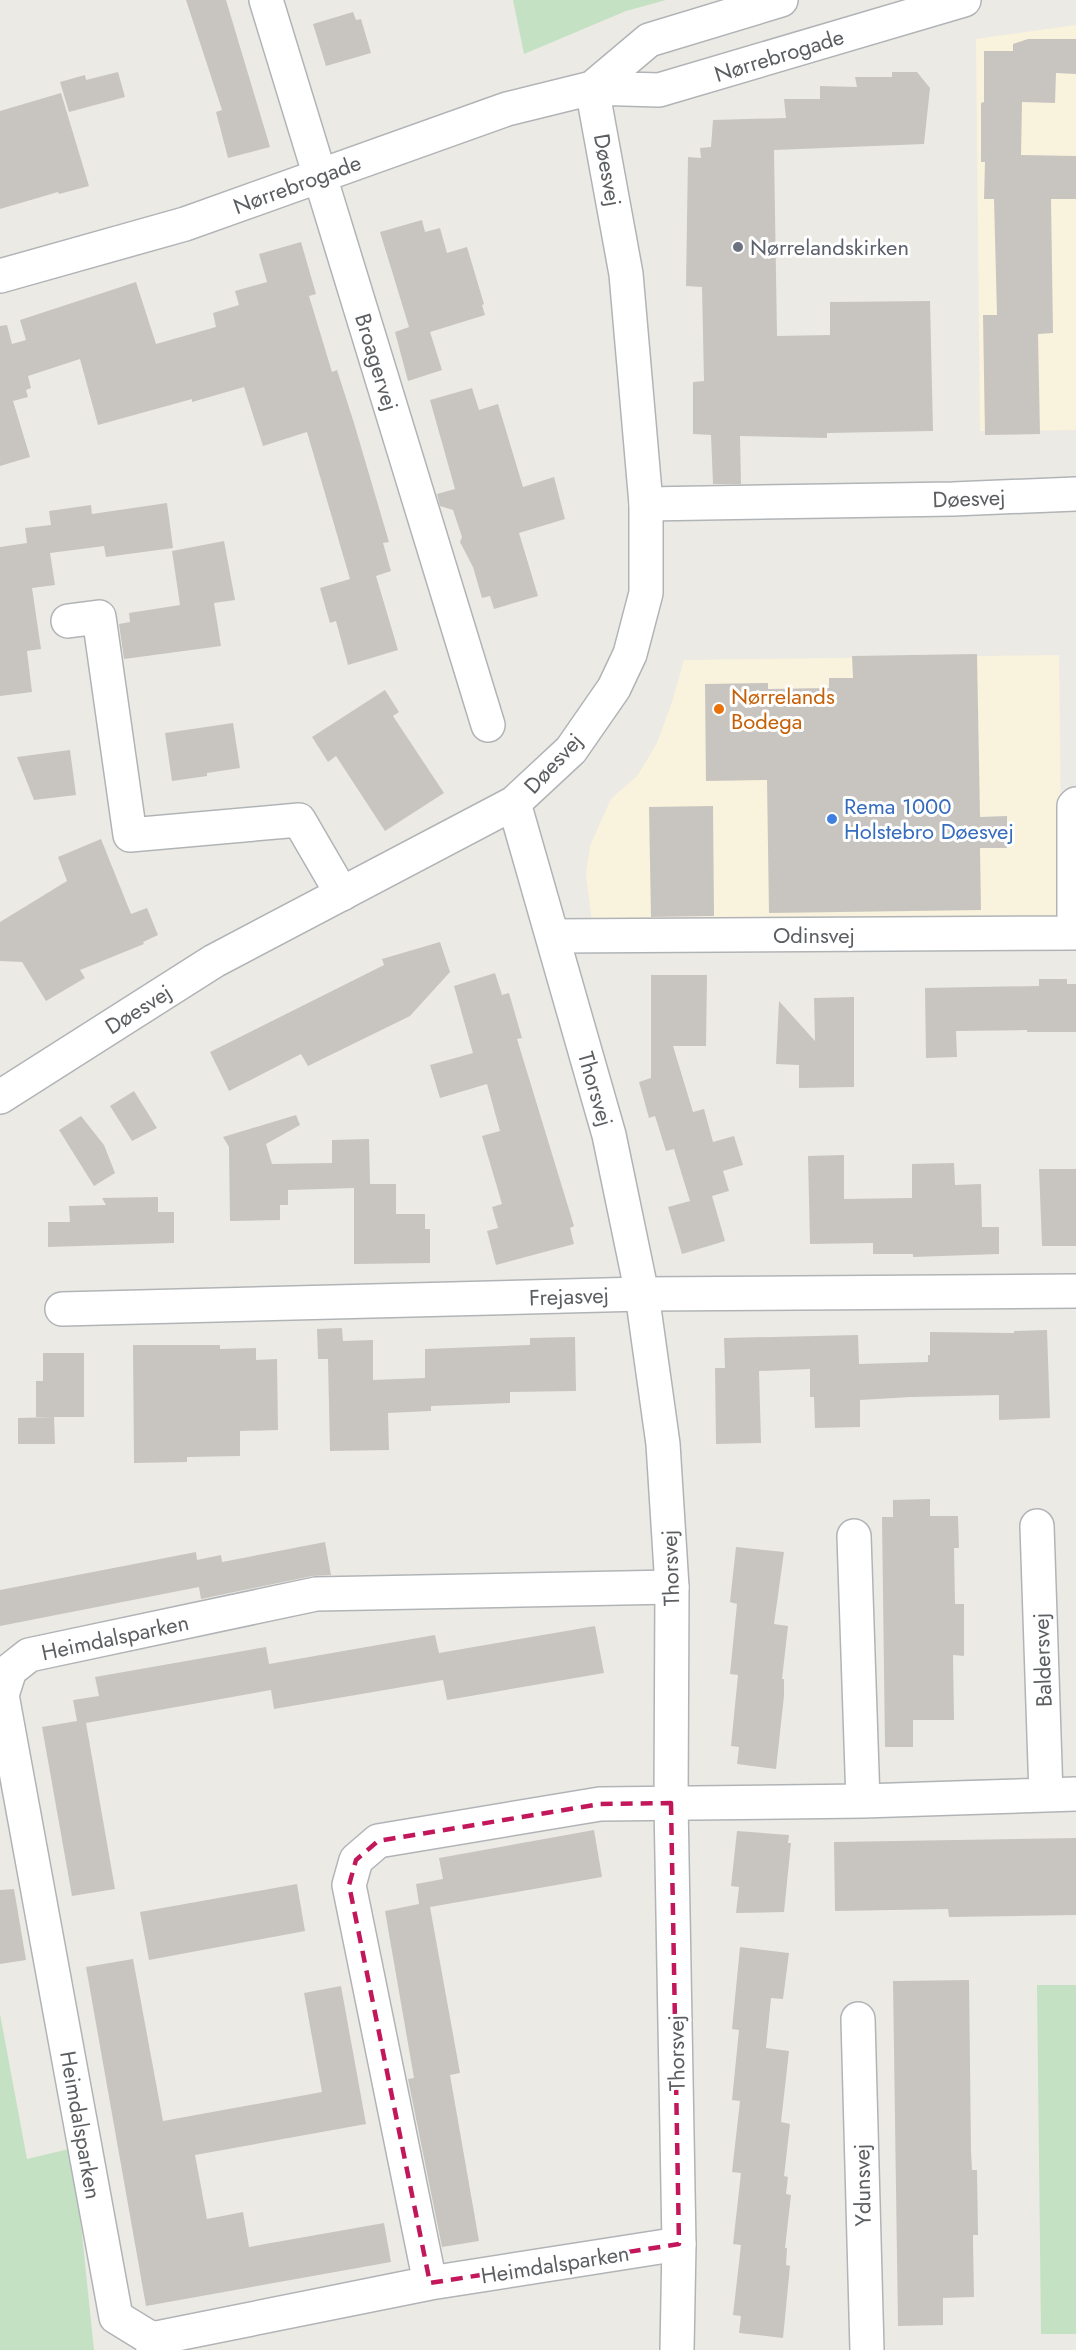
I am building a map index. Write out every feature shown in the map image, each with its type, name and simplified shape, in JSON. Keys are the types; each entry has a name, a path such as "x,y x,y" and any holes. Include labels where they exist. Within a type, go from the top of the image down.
{"street":[{"name":"Broagervej","path":"266,0 488,724"},
{"name":"Nørrebrogade","path":"592,88 649,40 782,0"},
{"name":"Nørrebrogade","path":"0,276 185,224 507,109 592,88 659,90 964,0"},
{"name":"Døesvej","path":"0,1097 214,961 514,803 571,750 614,688 630,654 646,593 646,504 626,274 592,88"},
{"name":"Døesvej","path":"646,504 821,502 1076,494"},
{"path":"68,621 99,617 130,835 299,820 342,894"},
{"name":"Thorsvej","path":"514,803 609,1135 642,1294 663,1444 672,1587 671,1803 679,2244 677,2350"},
{"name":"Odinsvej","path":"553,936 1075,933 1074,806 1076,804"},
{"name":"Frejasvej","path":"62,1310 642,1294 1076,1291"},
{"name":"Baldersvej","path":"671,1803 863,1801 1061,1795 1037,1526"},
{"path":"854,1536 863,1801"},
{"name":"Heimdalsparken","path":"672,1587 316,1594 29,1655 10,1670 2,1695 116,2317 153,2344 430,2283 679,2244"},
{"path":"430,2283 349,1885 356,1860 378,1841 600,1804 671,1803"},
{"name":"Ydunsvej","path":"858,2019 867,2350"}],"highlighted area":[{"path":"671,1803 679,2244 430,2283 349,1885 356,1860 378,1841 600,1804"}],"shaded area":[{"path":"1076,25 1076,430 980,431 976,39"},
{"path":"1059,655 1062,920 592,922 586,874 590,846 611,799 638,775 657,743 684,660"}],"green space":[{"path":"513,0 666,0 626,11 524,54"},
{"path":"1037,1985 1076,1985 1076,2334 1041,2334"},
{"path":"0,2014 27,2159 73,2148 94,2350 0,2350"}],"building":[{"path":"186,0 226,0 270,147 228,158 216,112 222,110"},
{"path":"353,12 356,20 361,19 371,53 326,66 313,24"},
{"path":"1028,39 1076,39 1076,74 1056,73 1055,103 1022,102 1021,155 1076,156 1076,199 1051,199 1053,333 1038,334 1040,434 985,435 983,315 997,315 994,199 984,199 985,162 981,162 984,51 1013,51 1013,44"},
{"path":"118,72 125,97 69,112 60,82 85,75 86,80"},
{"name":"Nørrelandskirken","path":"892,72 917,72 930,88 924,144 774,150 777,336 830,335 830,302 930,301 933,431 827,433 827,438 740,436 741,484 713,484 711,435 693,434 693,382 704,381 702,287 686,286 688,157 701,158 700,148 711,147 713,120 786,118 784,99 820,99 820,86 857,87 855,77 892,77"},
{"path":"61,93 89,186 59,194 58,192 0,209 0,111"},
{"path":"422,220 425,232 440,228 447,253 467,247 484,304 482,305 485,315 430,332 442,370 408,381 395,332 409,327 380,232"},
{"path":"301,242 316,294 309,296 332,372 337,370 389,542 383,543 391,571 376,576 398,650 348,665 336,621 330,623 320,588 350,579 307,432 263,446 244,387 98,425 80,359 28,376 31,388 26,390 28,397 13,401 30,457 0,466 0,326 7,325 12,344 26,340 20,320 136,282 156,344 216,327 213,313 239,305 235,291 267,282 259,254"},
{"path":"472,388 479,410 498,404 523,487 554,477 565,519 519,533 538,596 494,609 490,596 482,598 473,567 460,542 462,537 453,510 440,506 437,494 455,489 430,400"},
{"path":"167,503 173,548 106,557 104,546 50,553 55,585 32,588 41,649 27,651 32,692 0,696 0,547 27,543 25,528 51,525 49,511 91,505 92,514"},
{"path":"224,541 235,600 214,603 221,646 124,659 119,624 130,622 129,613 180,605 172,551"},
{"path":"977,654 980,817 1007,816 1007,848 980,848 981,910 769,913 767,780 706,781 705,684 768,683 768,689 829,688 829,678 853,678 852,656"},
{"path":"385,690 399,712 393,716 444,793 385,831 336,756 328,762 312,737"},
{"path":"233,723 240,768 172,781 165,733"},
{"path":"70,750 76,795 34,800 17,757"},
{"path":"713,806 714,916 651,917 649,807"},
{"path":"101,839 131,914 147,908 158,935 143,942 144,944 80,970 85,978 46,1001 22,962 0,961 0,922 67,881 58,857"},
{"path":"440,942 450,972 410,1016 308,1066 301,1054 229,1091 210,1052 384,965 382,959"},
{"path":"495,973 502,995 509,993 522,1038 517,1039 574,1226 570,1228 574,1244 496,1265 487,1231 498,1228 492,1207 502,1204 482,1136 500,1131 487,1084 440,1098 430,1065 473,1053 454,986"},
{"path":"651,975 707,975 706,1046 673,1046 693,1112 704,1109 713,1142 734,1136 743,1165 723,1171 729,1191 712,1196 725,1241 682,1254 668,1207 690,1201 674,1149 666,1151 655,1116 649,1118 639,1082 651,1078"},
{"path":"1039,979 1067,979 1067,984 1076,984 1076,1032 956,1031 957,1057 926,1058 925,988 1039,986"},
{"path":"854,997 854,1087 799,1088 799,1065 776,1064 779,1001 815,1041 814,998"},
{"path":"134,1091 157,1128 132,1141 110,1106"},
{"path":"296,1115 300,1125 266,1144 272,1164 332,1163 332,1140 369,1139 370,1184 396,1184 396,1214 425,1214 425,1229 430,1229 430,1263 354,1264 354,1188 288,1190 288,1205 280,1205 280,1220 230,1221 229,1147 223,1137"},
{"path":"81,1116 104,1145 115,1173 94,1186 59,1130"},
{"path":"844,1155 844,1199 912,1198 912,1164 954,1163 955,1185 981,1184 982,1227 999,1227 999,1254 913,1257 913,1254 873,1254 873,1243 810,1244 808,1156"},
{"path":"1039,1169 1076,1169 1076,1246 1042,1246"},
{"path":"158,1197 158,1212 174,1212 174,1243 48,1247 48,1222 70,1222 69,1206 106,1205 102,1198"},
{"path":"342,1328 343,1341 373,1340 373,1380 425,1378 425,1349 530,1345 530,1338 575,1337 576,1391 510,1392 510,1403 431,1406 431,1411 388,1413 389,1450 330,1451 328,1359 318,1359 317,1329"},
{"path":"1047,1330 1050,1418 999,1420 999,1395 911,1397 860,1400 860,1427 815,1428 814,1397 810,1397 810,1369 759,1371 761,1443 716,1444 715,1368 725,1368 724,1338 858,1335 859,1364 928,1362 930,1332 1014,1333 1014,1331"},
{"path":"133,1345 220,1345 220,1349 256,1348 256,1360 277,1359 278,1430 240,1431 240,1456 187,1457 187,1462 134,1463"},
{"path":"43,1353 84,1353 84,1417 36,1417 36,1381 43,1381"},
{"path":"54,1417 55,1444 18,1444 18,1418"},
{"path":"930,1499 930,1516 958,1516 959,1548 954,1548 955,1604 964,1604 964,1656 953,1655 954,1720 913,1720 913,1747 885,1747 882,1517 893,1517 893,1500"},
{"path":"325,1542 331,1575 312,1576 201,1599 199,1587 0,1626 0,1590 196,1552 197,1560 221,1555 222,1562"},
{"path":"736,1547 784,1552 774,1624 788,1626 782,1679 784,1679 784,1696 776,1769 737,1764 739,1747 731,1746 738,1675 730,1674 737,1604 730,1602"},
{"path":"595,1626 604,1673 447,1700 443,1680 274,1709 271,1690 86,1723 115,1889 72,1896 42,1727 77,1721 73,1700 99,1696 95,1677 266,1647 269,1664 435,1635 439,1653"},
{"path":"594,1830 602,1877 430,1907 460,2073 450,2075 479,2241 442,2247 408,2079 414,2078 385,1911 419,1904 416,1884 443,1879 439,1858"},
{"path":"737,1831 789,1835 788,1843 791,1843 784,1912 736,1913 739,1887 731,1886"},
{"path":"1076,1838 1076,1915 949,1917 948,1909 835,1911 834,1842"},
{"path":"297,1884 305,1931 149,1960 140,1912"},
{"path":"14,1889 26,1960 0,1964 0,1890"},
{"path":"740,1947 789,1953 783,1999 771,1998 766,2048 789,2051 781,2122 790,2124 784,2176 788,2177 786,2194 791,2195 785,2248 787,2248 786,2265 790,2266 783,2338 739,2333 741,2316 733,2315 741,2245 733,2244 741,2173 732,2172 740,2101 732,2100 739,2030 732,2029"},
{"path":"133,1959 163,2121 322,2092 304,1993 341,1986 366,2124 195,2155 207,2219 243,2212 249,2247 384,2223 391,2262 146,2306 86,1967"},
{"path":"969,1980 971,2151 972,2170 977,2170 978,2235 973,2235 974,2297 943,2298 943,2325 898,2326 893,1981"}],"place":[{"name":"Nørrelandskirken","path":"738,247"},
{"name":"Nørrelands Bodega","path":"719,709"},
{"name":"Rema 1000 Holstebro Døesvej","path":"832,819"}]}
